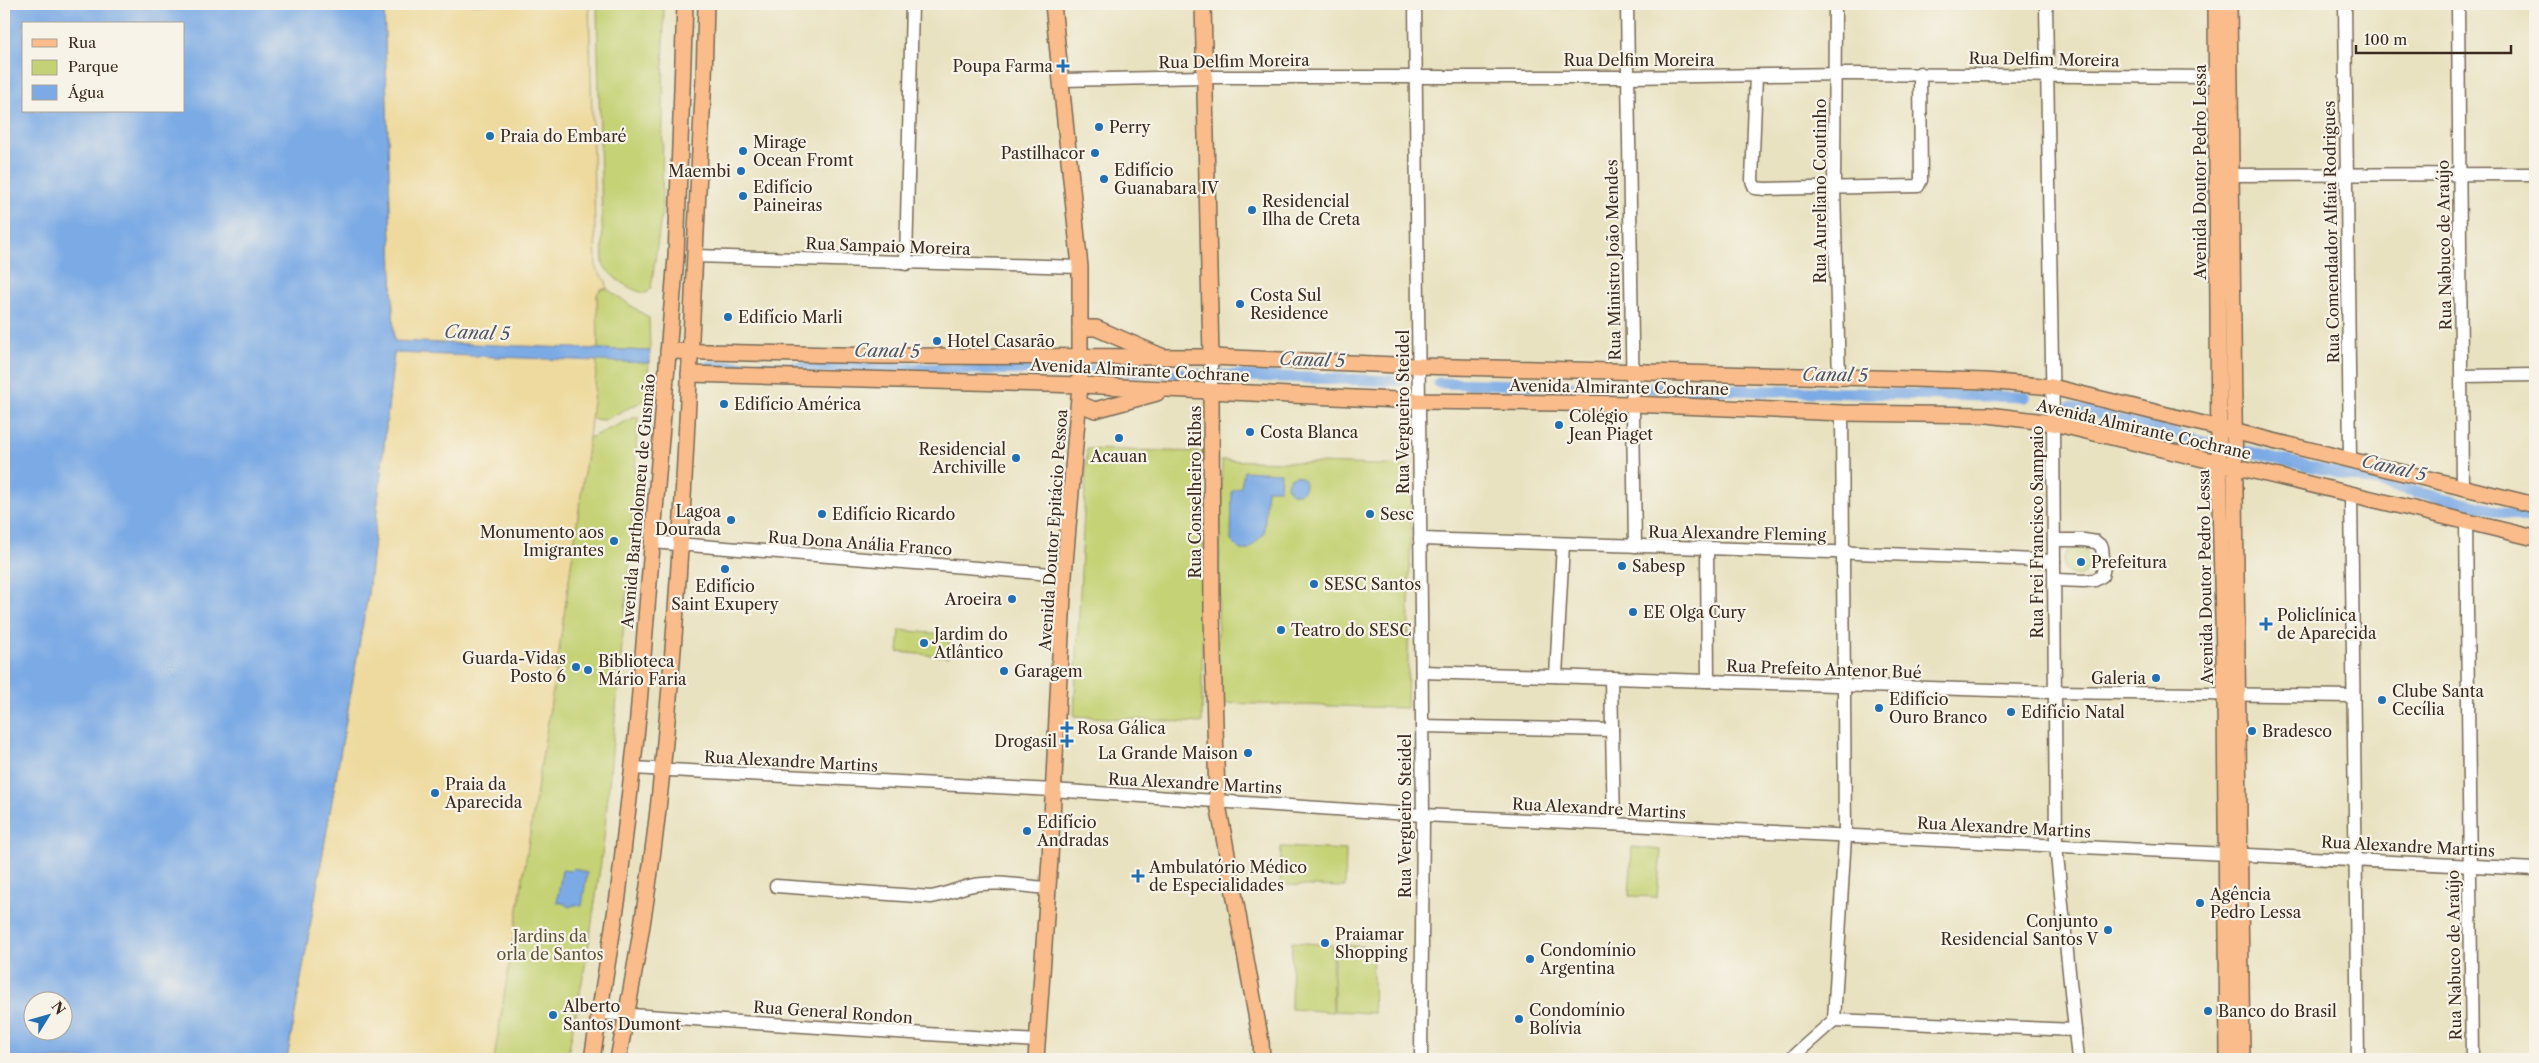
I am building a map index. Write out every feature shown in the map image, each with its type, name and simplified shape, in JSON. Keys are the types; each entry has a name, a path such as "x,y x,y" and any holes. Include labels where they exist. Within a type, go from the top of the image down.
{"main road":[{"name":"Avenida Bartholomeu de Gusmão","path":"592,1059 618,896 632,768 652,542 678,211 685,4"},
{"path":"618,1059 627,1016 648,886 662,770 680,545 706,4"},
{"name":"Avenida Doutor Epitácio Pessoa","path":"1036,1059 1064,575 1080,404 1080,267 1053,4"},
{"name":"Rua Conselheiro Ribas","path":"1202,4 1211,359"},
{"name":"Avenida Doutor Pedro Lessa","path":"2216,4 2219,464 2232,695"},
{"name":"Avenida Doutor Pedro Lessa","path":"2228,1059 2232,854 2235,468 2229,4"},
{"path":"1080,328 1096,328 1167,358"},
{"name":"Avenida Almirante Cochrane","path":"668,351 1080,371 1168,389 1211,389 1419,399 1632,401 1842,413 1988,415 2053,419 2235,468 2535,538"},
{"name":"Avenida Almirante Cochrane","path":"689,374 879,377 1080,371 1167,358 1419,369 1986,381 2052,389 2219,427 2535,505"},
{"path":"1080,404 1095,410 1168,389"},
{"name":"Rua Conselheiro Ribas","path":"1211,389 1212,614 1217,799 1262,1042 1262,1059"},
{"name":"Avenida Doutor Pedro Lessa","path":"2232,854 2242,1059"}],"street":[{"path":"906,264 912,4"},
{"name":"Rua Vergueiro Steidel","path":"1415,4 1423,815 1421,1059"},
{"name":"Rua Ministro João Mendes","path":"1627,4 1635,546"},
{"name":"Rua Aureliano Coutinho","path":"1835,4 1834,188 1839,379"},
{"name":"Rua Frei Francisco Sampaio","path":"2046,4 2055,580 2056,846 2078,1059"},
{"name":"Rua Comendador Alfaia Rodrigues","path":"2345,4 2350,459"},
{"name":"Rua Nabuco de Araújo","path":"2458,4 2462,487"},
{"name":"Rua Delfim Moreira","path":"1062,80 1204,77 1627,77 1836,74 2216,77"},
{"path":"1756,75 1752,181 1755,188 1834,188 1918,186 1921,180 1920,74"},
{"path":"2230,176 2535,174"},
{"name":"Rua Sampaio Moreira","path":"695,256 906,264 1080,267"},
{"name":"Rua Conselheiro Ribas","path":"1211,359 1211,389"},
{"path":"2462,376 2535,375"},
{"path":"1834,1020 1844,836 1842,413"},
{"path":"2351,494 2358,1059"},
{"name":"Rua Nabuco de Araújo","path":"2466,521 2472,1059"},
{"name":"Rua Alexandre Fleming","path":"1420,540 1707,550 1843,551 2054,560"},
{"path":"2054,540 2096,542 2102,547 2104,558 2102,576 2095,580 2055,580"},
{"name":"Rua Dona Anália Franco","path":"652,542 1064,575"},
{"path":"1556,676 1563,544"},
{"path":"1707,550 1708,682"},
{"name":"Rua Prefeito Antenor Bué","path":"1422,672 2054,692 2353,696"},
{"path":"1611,679 1614,824"},
{"path":"1422,726 1612,730"},
{"name":"Rua Alexandre Martins","path":"632,768 1217,799 1423,815 2535,869"},
{"path":"776,886 931,897 944,895 969,886 987,884 1047,888"},
{"name":"Rua General Rondon","path":"600,1013 1037,1041"},
{"path":"1790,1059 1834,1020 2075,1030"}],"green space":[{"path":"597,4 664,4 662,211 651,288 647,293 635,290 622,283 610,274 603,264"},
{"path":"601,289 607,289 649,318 650,351 598,349 597,294"},
{"path":"597,360 649,363 645,400 604,420 593,419 591,416"},
{"name":"Jardins da orla de Santos","path":"638,416 631,548 603,848 587,956 567,1059 494,1059 557,664 589,438"},
{"path":"1087,449 1203,452 1202,723 1074,716"},
{"name":"SESC Santos","path":"1222,460 1412,466 1407,708 1216,703"},
{"path":"2077,548 2087,552 2091,562 2087,572 2077,576 2067,572 2063,562 2067,552"},
{"name":"Jardim do Atlântico","path":"900,630 950,635 948,657 898,652"},
{"path":"1281,847 1346,850 1345,887 1280,885"},
{"path":"1632,847 1661,850 1657,897 1629,896"},
{"path":"1292,942 1332,945 1333,1012 1291,1009"},
{"path":"1334,945 1372,947 1374,1013 1334,1011"}],"sand":[{"name":"Praia da Aparecida","path":"384,4 589,4 596,269 606,281 607,289 601,289 597,294 598,354 589,438 557,664 494,1059 287,1059 368,594 394,353"}],"water":[{"path":"4,4 384,4 394,341 650,351 649,363 394,353 368,594 287,1059 4,1059"},
{"path":"1244,471 1281,473 1280,489 1267,489 1264,534 1248,550 1240,550 1231,541 1232,491 1241,487"},
{"path":"1292,476 1300,476 1305,481 1303,492 1292,494 1287,489 1287,481"},
{"path":"574,868 587,873 582,906 574,905 569,907 557,902 562,870 571,871"}],"waterway":[{"name":"Canal 5","path":"709,366 1064,370"},
{"name":"Canal 5","path":"1093,370 1198,374"},
{"name":"Canal 5","path":"1221,375 1401,381"},
{"name":"Canal 5","path":"1439,383 1609,387"},
{"name":"Canal 5","path":"1644,388 2025,397"},
{"name":"Canal 5","path":"2070,407 2208,442"},
{"name":"Canal 5","path":"2245,451 2535,520"}],"place":[{"name":"Poupa Farma","path":"1063,66"},
{"name":"Perry","path":"1099,127"},
{"name":"Praia do Embaré","path":"490,136"},
{"name":"Mirage Ocean Fromt","path":"743,151"},
{"name":"Pastilhacor","path":"1095,153"},
{"name":"Maembi","path":"741,171"},
{"name":"Edifício Guanabara IV","path":"1104,179"},
{"name":"Edifício Paineiras","path":"743,196"},
{"name":"Residencial Ilha de Creta","path":"1252,210"},
{"name":"Costa Sul Residence","path":"1240,304"},
{"name":"Edifício Marli","path":"728,317"},
{"name":"Hotel Casarão","path":"937,341"},
{"name":"Edifício América","path":"724,404"},
{"name":"Colégio Jean Piaget","path":"1559,425"},
{"name":"Costa Blanca","path":"1250,432"},
{"name":"Acauan","path":"1119,438"},
{"name":"Residencial Archiville","path":"1016,458"},
{"name":"Edifício Ricardo","path":"822,514"},
{"name":"Sesc","path":"1370,514"},
{"name":"Lagoa Dourada","path":"731,520"},
{"name":"Monumento aos Imigrantes","path":"614,541"},
{"name":"Prefeitura","path":"2081,562"},
{"name":"Sabesp","path":"1622,566"},
{"name":"Edifício Saint Exupery","path":"725,569"},
{"name":"SESC Santos","path":"1314,584"},
{"name":"Aroeira","path":"1012,599"},
{"name":"EE Olga Cury","path":"1633,612"},
{"name":"Policlínica de Aparecida","path":"2266,624"},
{"name":"Teatro do SESC","path":"1281,630"},
{"name":"Jardim do Atlântico","path":"924,643"},
{"name":"Guarda-Vidas Posto 6","path":"576,667"},
{"name":"Biblioteca Mário Faria","path":"588,670"},
{"name":"Garagem","path":"1004,671"},
{"name":"Galeria","path":"2156,678"},
{"name":"Clube Santa Cecília","path":"2382,700"},
{"name":"Edifício Ouro Branco","path":"1879,708"},
{"name":"Edifício Natal","path":"2011,712"},
{"name":"Rosa Gálica","path":"1067,728"},
{"name":"Bradesco","path":"2252,731"},
{"name":"Drogasil","path":"1067,741"},
{"name":"La Grande Maison","path":"1248,753"},
{"name":"Praia da Aparecida","path":"435,793"},
{"name":"Edifício Andradas","path":"1027,831"},
{"name":"Ambulatório Médico de Especialidades","path":"1138,876"},
{"name":"Agência Pedro Lessa","path":"2200,903"},
{"name":"Conjunto Residencial Santos V","path":"2108,930"},
{"name":"Praiamar Shopping","path":"1325,943"},
{"name":"Condomínio Argentina","path":"1530,959"},
{"name":"Banco do Brasil","path":"2208,1011"},
{"name":"Alberto Santos Dumont","path":"553,1015"},
{"name":"Condomínio Bolívia","path":"1519,1019"}]}
